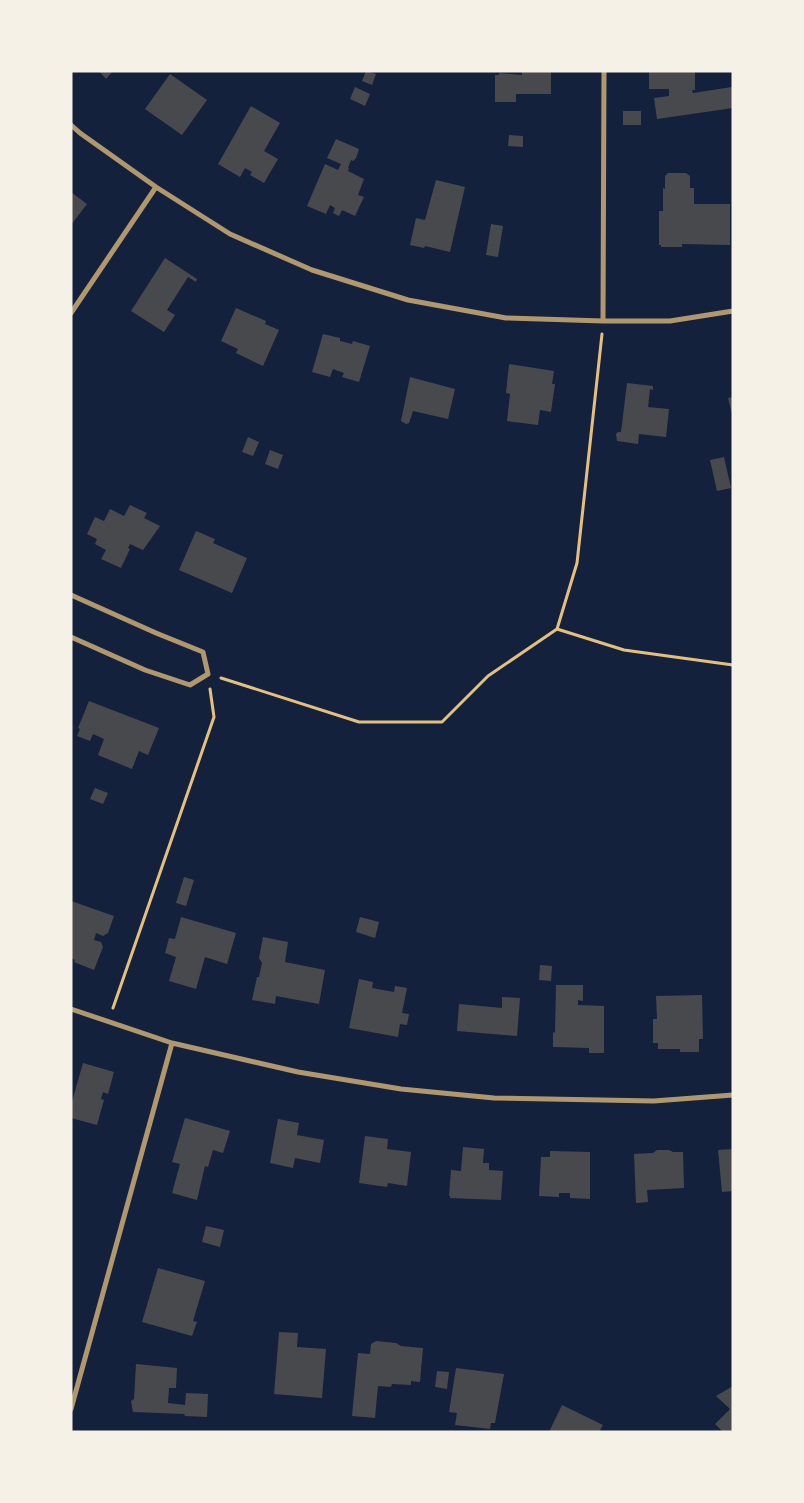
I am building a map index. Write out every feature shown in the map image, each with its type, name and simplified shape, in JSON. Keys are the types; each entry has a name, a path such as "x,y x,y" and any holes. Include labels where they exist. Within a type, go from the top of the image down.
{"street":[{"path":"603,321 604,71"},
{"path":"71,125 156,187 230,234 312,270 408,300 506,318 603,321 670,320 733,311"},
{"path":"71,313 156,187"},
{"path":"71,595 203,652 208,674 190,685 145,670 71,637"},
{"path":"71,1009 172,1043 298,1072 401,1089 494,1098 654,1101 733,1095"},
{"path":"71,1409 172,1043"}],"path":[{"path":"108,1022 214,717 208,674 359,722 442,722 488,676 557,629 577,563 603,321"},
{"path":"557,629 624,650 733,665"}],"building":[{"path":"99,71 113,71 106,79"},
{"path":"366,71 376,74 372,85 362,81"},
{"path":"522,71 551,71 551,94 516,94 516,102 495,102 495,75 499,75 499,73 522,75"},
{"path":"649,71 695,71 695,90 692,90 693,93 732,87 733,108 657,119 654,98 669,96 669,89 649,89"},
{"path":"170,74 207,100 182,135 145,109"},
{"path":"355,87 370,94 365,106 350,99"},
{"path":"251,106 280,123 264,151 278,159 264,183 250,175 252,172 245,168 240,177 218,164"},
{"path":"623,111 641,111 641,125 623,125"},
{"path":"509,135 523,136 523,147 508,146"},
{"path":"336,139 359,149 356,158 353,161 351,160 348,168 348,171 364,179 358,195 364,197 355,216 342,210 339,216 333,213 335,208 330,205 326,214 307,206 325,164 338,170 341,164 327,158"},
{"path":"668,173 686,173 690,176 690,188 694,188 694,204 730,204 730,245 682,244 682,247 661,247 659,245 659,211 663,211 663,188 665,189 665,176"},
{"path":"436,180 465,187 450,252 425,246 424,248 410,245 416,218 425,220"},
{"path":"71,192 87,204 71,225"},
{"path":"491,224 503,226 498,257 486,255"},
{"path":"165,258 197,279 196,282 188,277 167,310 175,315 164,332 131,311"},
{"path":"236,308 266,321 265,324 279,330 263,366 236,353 238,349 221,341"},
{"path":"323,334 340,338 340,341 352,344 353,341 370,346 359,382 342,377 344,373 333,369 330,377 312,372"},
{"path":"509,364 554,371 552,384 555,384 551,412 540,410 538,425 507,421 510,394 506,393"},
{"path":"410,377 455,389 448,419 413,411 409,423 406,424 401,421"},
{"path":"627,383 653,386 653,390 650,389 648,407 669,409 666,437 639,434 638,444 617,441 616,434 621,432"},
{"path":"733,397 733,414 732,414 728,398"},
{"path":"248,437 259,442 253,456 242,452"},
{"path":"270,450 283,455 278,469 265,464"},
{"path":"724,457 731,488 717,491 710,460"},
{"path":"130,505 147,513 144,518 160,526 143,550 130,544 128,548 130,549 121,568 101,559 106,550 95,544 97,539 87,534 95,517 104,521 110,509 124,516"},
{"path":"196,531 215,539 213,543 247,558 232,593 179,570"},
{"path":"89,701 159,728 148,755 139,751 132,769 98,755 104,739 93,734 90,741 77,736 80,729 78,728"},
{"path":"95,788 108,793 103,804 90,799"},
{"path":"184,877 194,880 186,906 176,903"},
{"path":"71,901 114,916 108,933 103,936 96,933 94,940 101,942 103,947 94,970 74,962 75,960 71,958"},
{"path":"181,917 236,933 227,964 205,957 196,989 169,981 176,957 165,953 169,938 175,939"},
{"path":"360,917 379,922 375,938 356,932"},
{"path":"263,937 288,942 285,962 325,970 319,1004 276,996 275,1004 252,1000 262,963 259,958"},
{"path":"540,965 552,966 551,981 539,980"},
{"path":"359,979 373,982 372,988 394,992 395,986 407,988 402,1013 409,1014 407,1025 400,1024 398,1037 349,1028"},
{"path":"556,985 583,985 583,1001 578,1000 578,1005 604,1006 604,1053 589,1053 589,1048 553,1047"},
{"path":"702,995 703,1039 699,1039 699,1052 680,1052 680,1049 658,1049 658,1043 653,1043 653,1019 657,1019 656,996"},
{"path":"502,997 520,998 517,1036 457,1031 459,1004 502,1008"},
{"path":"83,1063 114,1072 108,1094 103,1092 101,1099 104,1100 97,1125 71,1118 71,1105"},
{"path":"185,1118 230,1131 223,1153 213,1150 208,1167 205,1166 197,1200 172,1193 180,1164 172,1162"},
{"path":"278,1119 299,1123 297,1135 324,1140 320,1163 295,1158 293,1168 270,1163"},
{"path":"365,1136 388,1139 387,1149 411,1152 407,1186 388,1183 387,1187 359,1183"},
{"path":"463,1147 484,1149 483,1163 489,1163 489,1170 503,1171 501,1200 450,1198 451,1170 461,1171"},
{"path":"733,1149 733,1191 722,1192 718,1150"},
{"path":"657,1150 683,1152 684,1188 647,1190 648,1202 636,1203 634,1154 653,1153"},
{"path":"550,1151 590,1152 590,1199 570,1198 570,1193 559,1193 559,1197 539,1196 541,1157 550,1157"},
{"path":"206,1226 224,1230 220,1247 202,1242"},
{"path":"158,1268 205,1281 193,1321 197,1322 192,1336 142,1322"},
{"path":"279,1332 298,1333 297,1347 326,1349 322,1398 274,1394"},
{"path":"376,1341 423,1348 420,1382 411,1381 411,1385 392,1384 391,1387 378,1386 375,1418 352,1416 358,1353 370,1354 371,1344"},
{"path":"136,1364 177,1368 176,1388 169,1388 168,1403 185,1405 186,1393 208,1394 207,1417 133,1412 131,1401 134,1399"},
{"path":"456,1368 504,1374 495,1423 491,1423 490,1429 455,1425 457,1413 449,1412"},
{"path":"437,1371 449,1372 447,1389 435,1387"},
{"path":"733,1386 733,1432 723,1432 715,1424 730,1409 716,1396"},
{"path":"562,1405 603,1425 599,1432 549,1432"}]}
